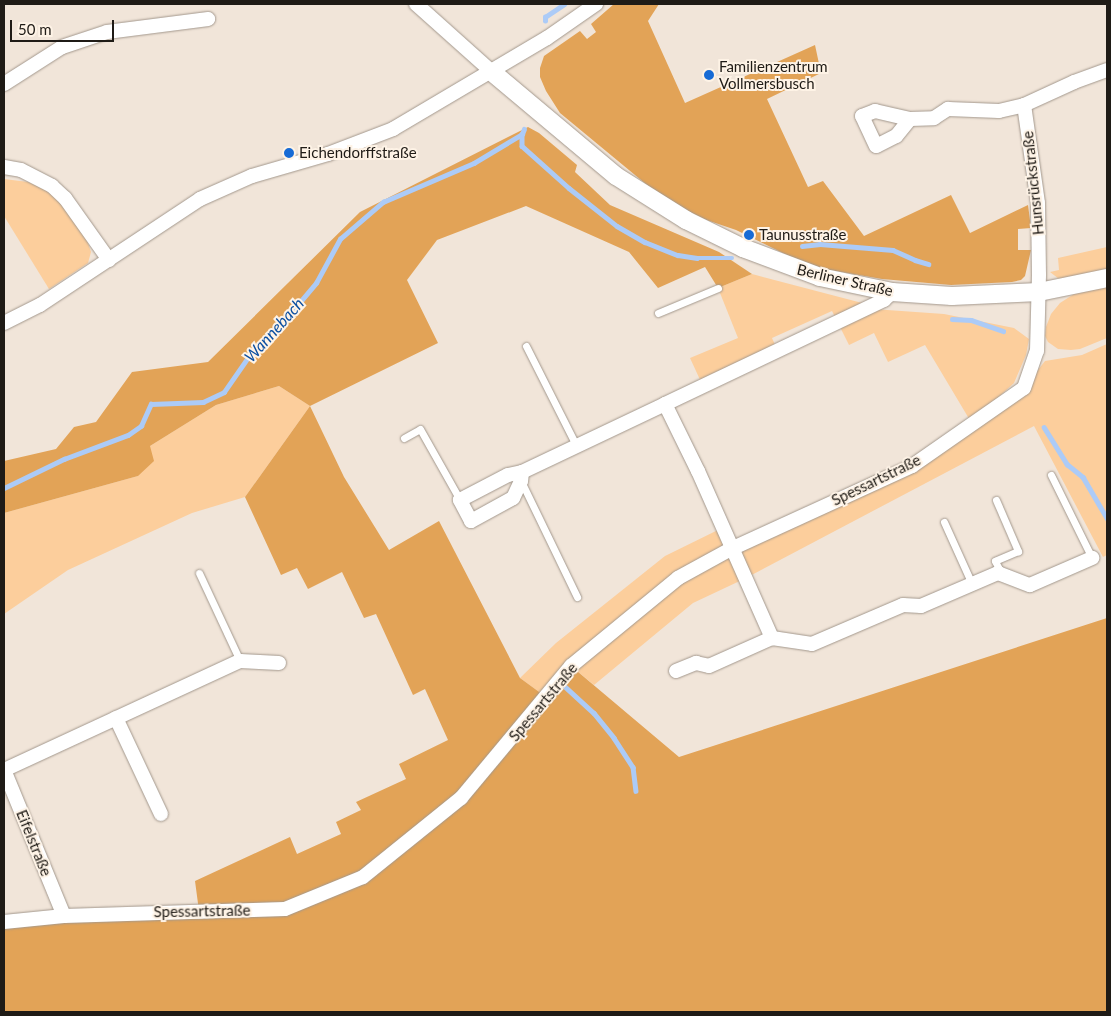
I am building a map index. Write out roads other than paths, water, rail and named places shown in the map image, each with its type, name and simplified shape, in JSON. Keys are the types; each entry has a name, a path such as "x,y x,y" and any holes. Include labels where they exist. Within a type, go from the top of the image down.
{"street":[{"path":"416,4 492,72"},
{"path":"4,323 40,305 182,211 227,186 378,135 492,72 547,38 596,4"},
{"path":"4,84 62,46 107,32 208,19"},
{"path":"910,119 934,118 948,109 999,111 1024,105 1074,82 1107,70"},
{"name":"Berliner Straße","path":"492,72 616,176 686,220 786,265 820,276 892,292 952,296 1039,292 1107,278"},
{"name":"Hunsrückstraße","path":"1024,105 1038,203 1039,292"},
{"path":"4,167 22,170 52,186 65,198 109,260"},
{"path":"521,477 508,475 460,500 471,521 512,498 521,477 576,445 819,332 884,300 892,292"},
{"name":"Spessartstraße","path":"4,922 64,916 285,909 362,877 461,798 571,666 678,578 731,549 912,466 1024,388 1037,351 1039,292"},
{"path":"665,404 698,471 772,638"},
{"path":"676,671 696,663 709,666 772,638 812,644 903,605 921,606 998,573 1030,585 1092,558"},
{"name":"Eifelstraße","path":"64,916 4,770 240,661 279,663"},
{"path":"116,718 160,814"}],"lane":[{"path":"658,313 718,288"},
{"path":"526,346 576,445"},
{"path":"404,438 420,429 460,500"},
{"path":"1051,475 1092,558"},
{"path":"521,477 577,597"},
{"path":"996,500 1018,551 995,561 999,569 998,573"},
{"path":"944,522 972,584"},
{"path":"199,573 240,661"}],"waterway":[{"name":"Wannebach","path":"545,21 545,17 564,4"},
{"name":"Wannebach","path":"4,488 64,459 128,435 141,426 151,404 203,402 224,392 251,353 273,334 316,283 340,239 383,202 474,163 522,134 524,129"},
{"path":"522,134 522,146 569,188 617,226 645,242 678,255 697,258 732,258"},
{"path":"802,246 820,244 893,250 928,264"},
{"path":"952,319 971,320 1003,331"},
{"path":"1044,427 1067,464 1083,477 1107,518"},
{"path":"560,682 594,713 614,738 633,767 636,791"}],"place":[{"name":"Familienzentrum Vollmersbusch","path":"709,75"},
{"name":"Eichendorffstraße","path":"289,153"},
{"name":"Taunusstraße","path":"749,235"}]}
